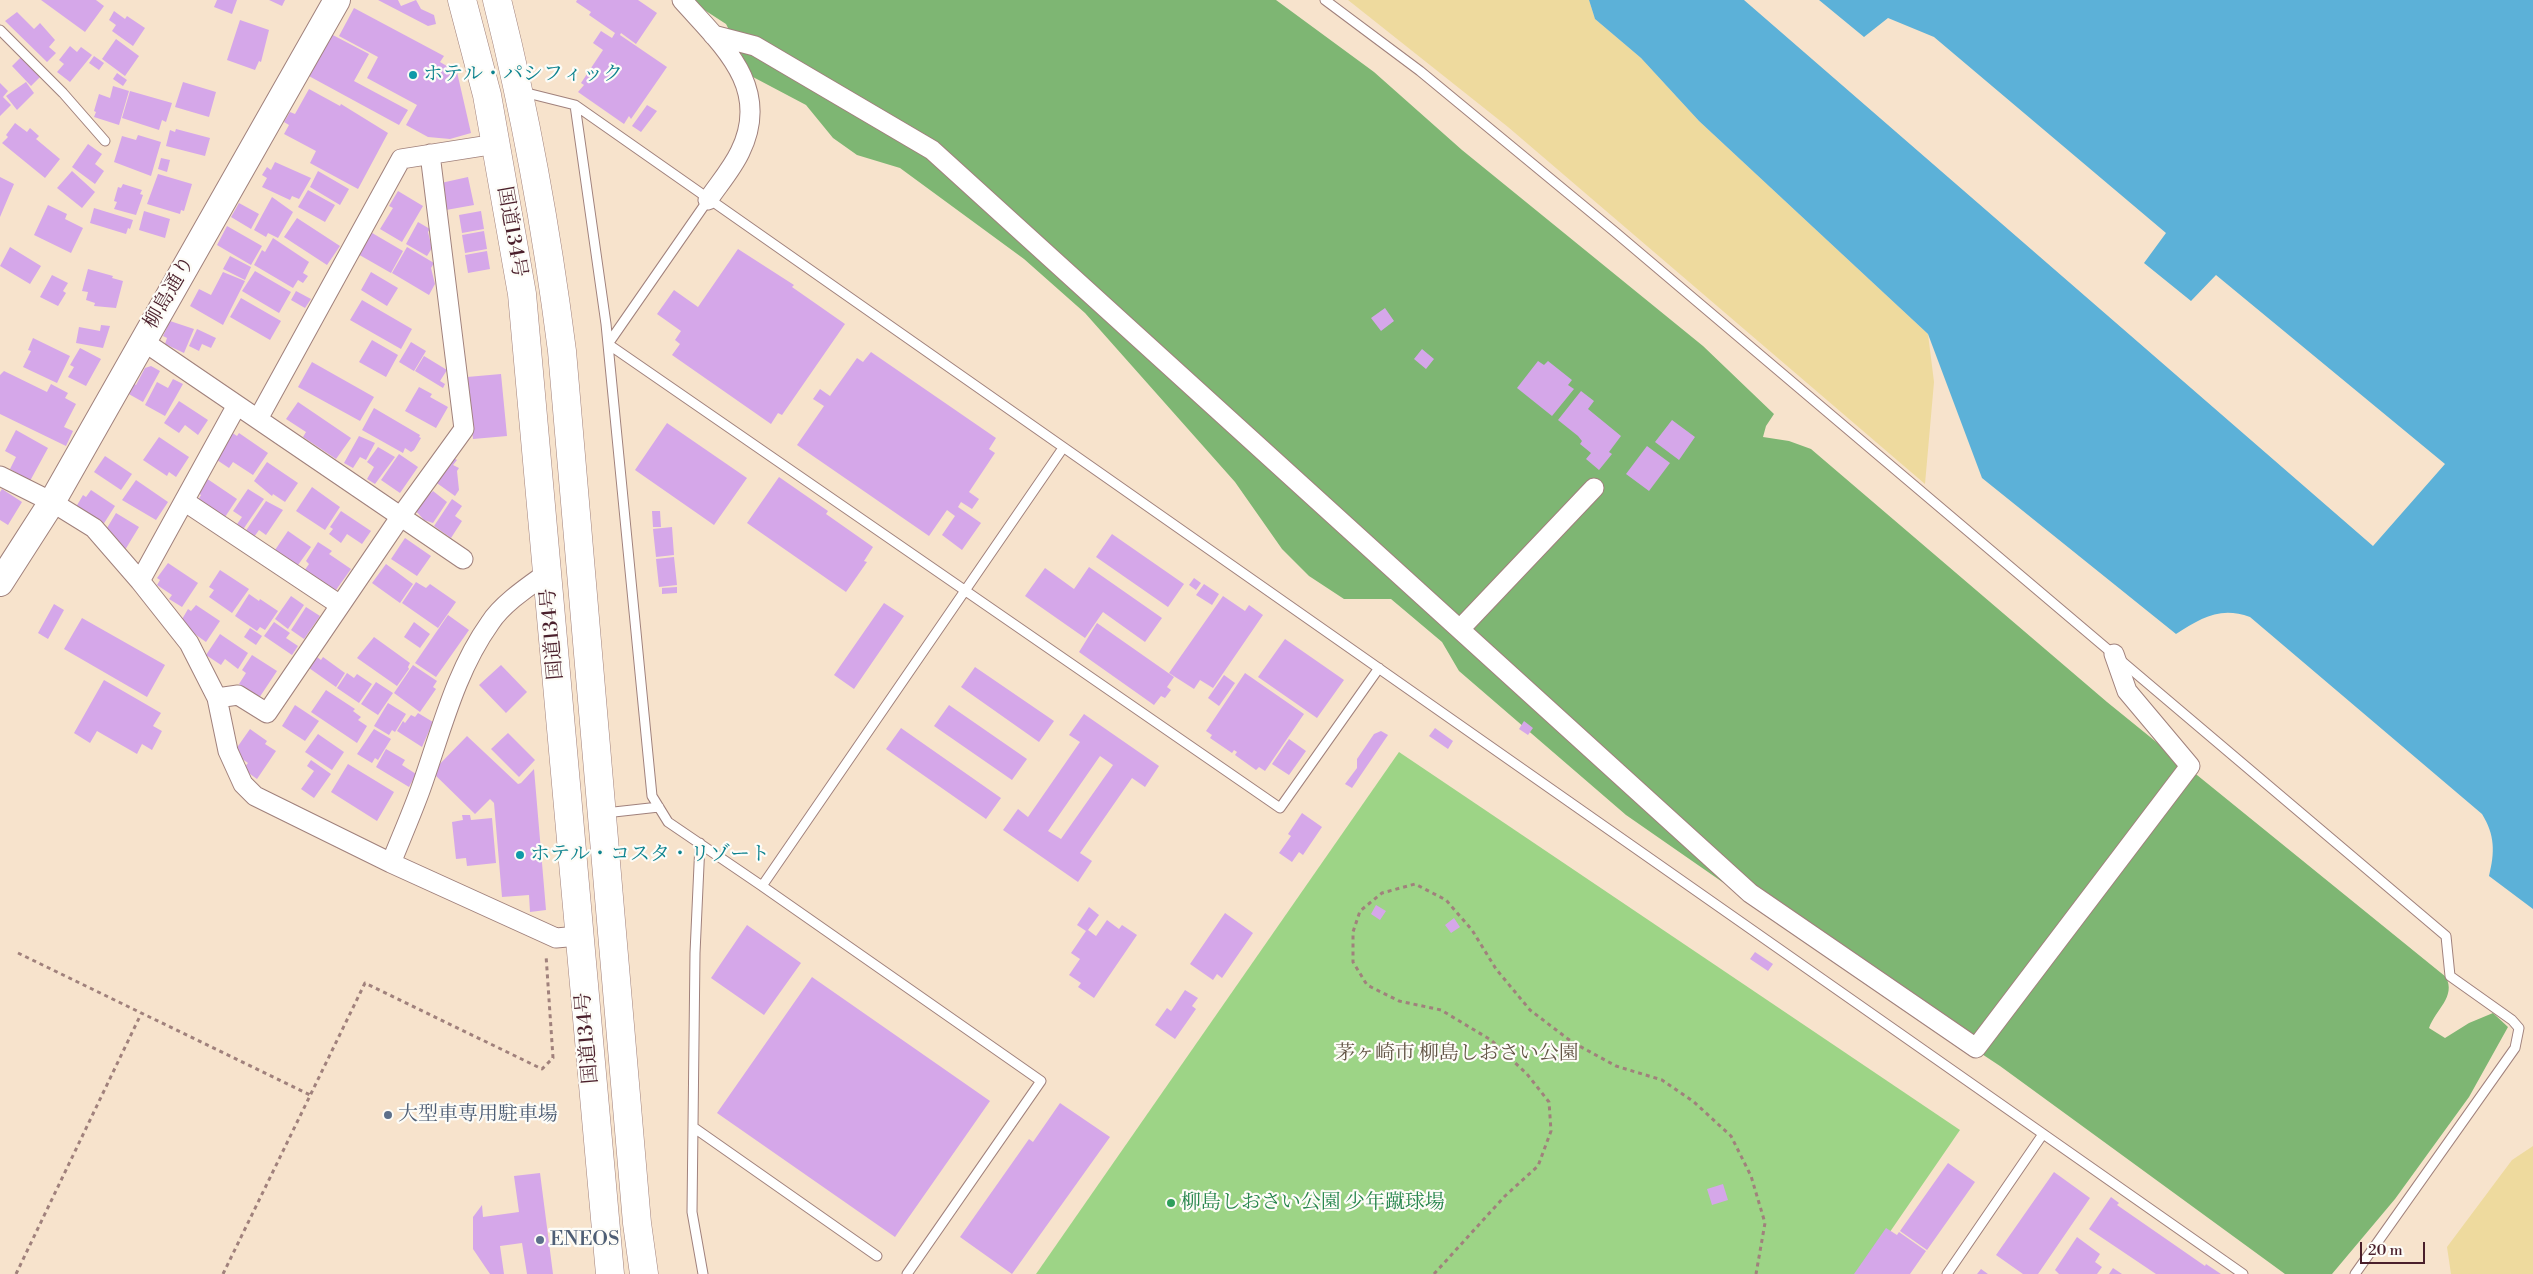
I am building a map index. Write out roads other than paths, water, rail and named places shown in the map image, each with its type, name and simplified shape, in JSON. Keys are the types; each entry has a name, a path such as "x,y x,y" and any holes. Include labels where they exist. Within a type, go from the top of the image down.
{"highway":[{"name":"国道134号","path":"462,0 487,95 522,294 610,1274"},
{"name":"国道134号","path":"496,0 520,91 554,287 562,351 601,813 644,1274"}],"street":[{"name":"柳島通り","path":"0,583 52,502 337,0"},
{"path":"682,0 738,67 748,86 750,105 748,130 740,153 708,200"},
{"path":"713,35 755,46 932,150 1750,893 1976,1048 2190,766 2128,690 2114,654"},
{"path":"258,419 401,159 496,144"},
{"path":"217,698 238,695 267,713 401,516 464,429 430,154"},
{"path":"143,341 463,559"},
{"path":"140,581 237,405"},
{"path":"0,476 52,502 94,528 140,581 189,643 217,698 228,751 243,784 256,796 391,863 556,938 579,936"},
{"path":"1460,629 1594,488"},
{"path":"184,501 340,605"},
{"path":"391,863 464,670 490,621 527,587 548,573"}],"lane":[{"path":"1325,0 1458,102 1475,119 1652,263 2446,936 2450,976 2512,1020 2519,1028 2515,1048 2355,1274"},
{"path":"0,30 64,94 105,141"},
{"path":"520,91 575,105 2243,1274"},
{"path":"575,105 608,344 652,796 668,822 1041,1081 907,1274"},
{"path":"608,344 708,200"},
{"path":"608,344 1280,808 1379,668"},
{"path":"762,886 1063,448"},
{"path":"601,813 659,807"},
{"path":"700,843 695,953 692,1212 703,1274"},
{"path":"694,1127 877,1256"},
{"path":"1947,1274 2043,1134"}],"water":[{"path":"1589,0 1744,0 2373,546 2445,464 2216,275 2191,301 2144,263 2166,233 1934,37 1888,18 1864,37 1819,0 2533,0 2533,909 2489,876 2493,844 2482,814 2250,617 2229,613 2211,615 2176,634 1982,478 1928,334 1699,121 1641,58 1595,19"}],"place":[{"name":"ホテル・パシフィック","path":"413,75"},
{"name":"ホテル・コスタ・リゾート","path":"520,855"},
{"name":"大型車専用駐車場","path":"388,1115"},
{"name":"柳島しおさい公園 少年蹴球場","path":"1171,1203"},
{"name":"ENEOS","path":"540,1240"}],"park label":[{"name":"茅ヶ崎市 柳島しおさい公園","path":"1457,1054"}]}
